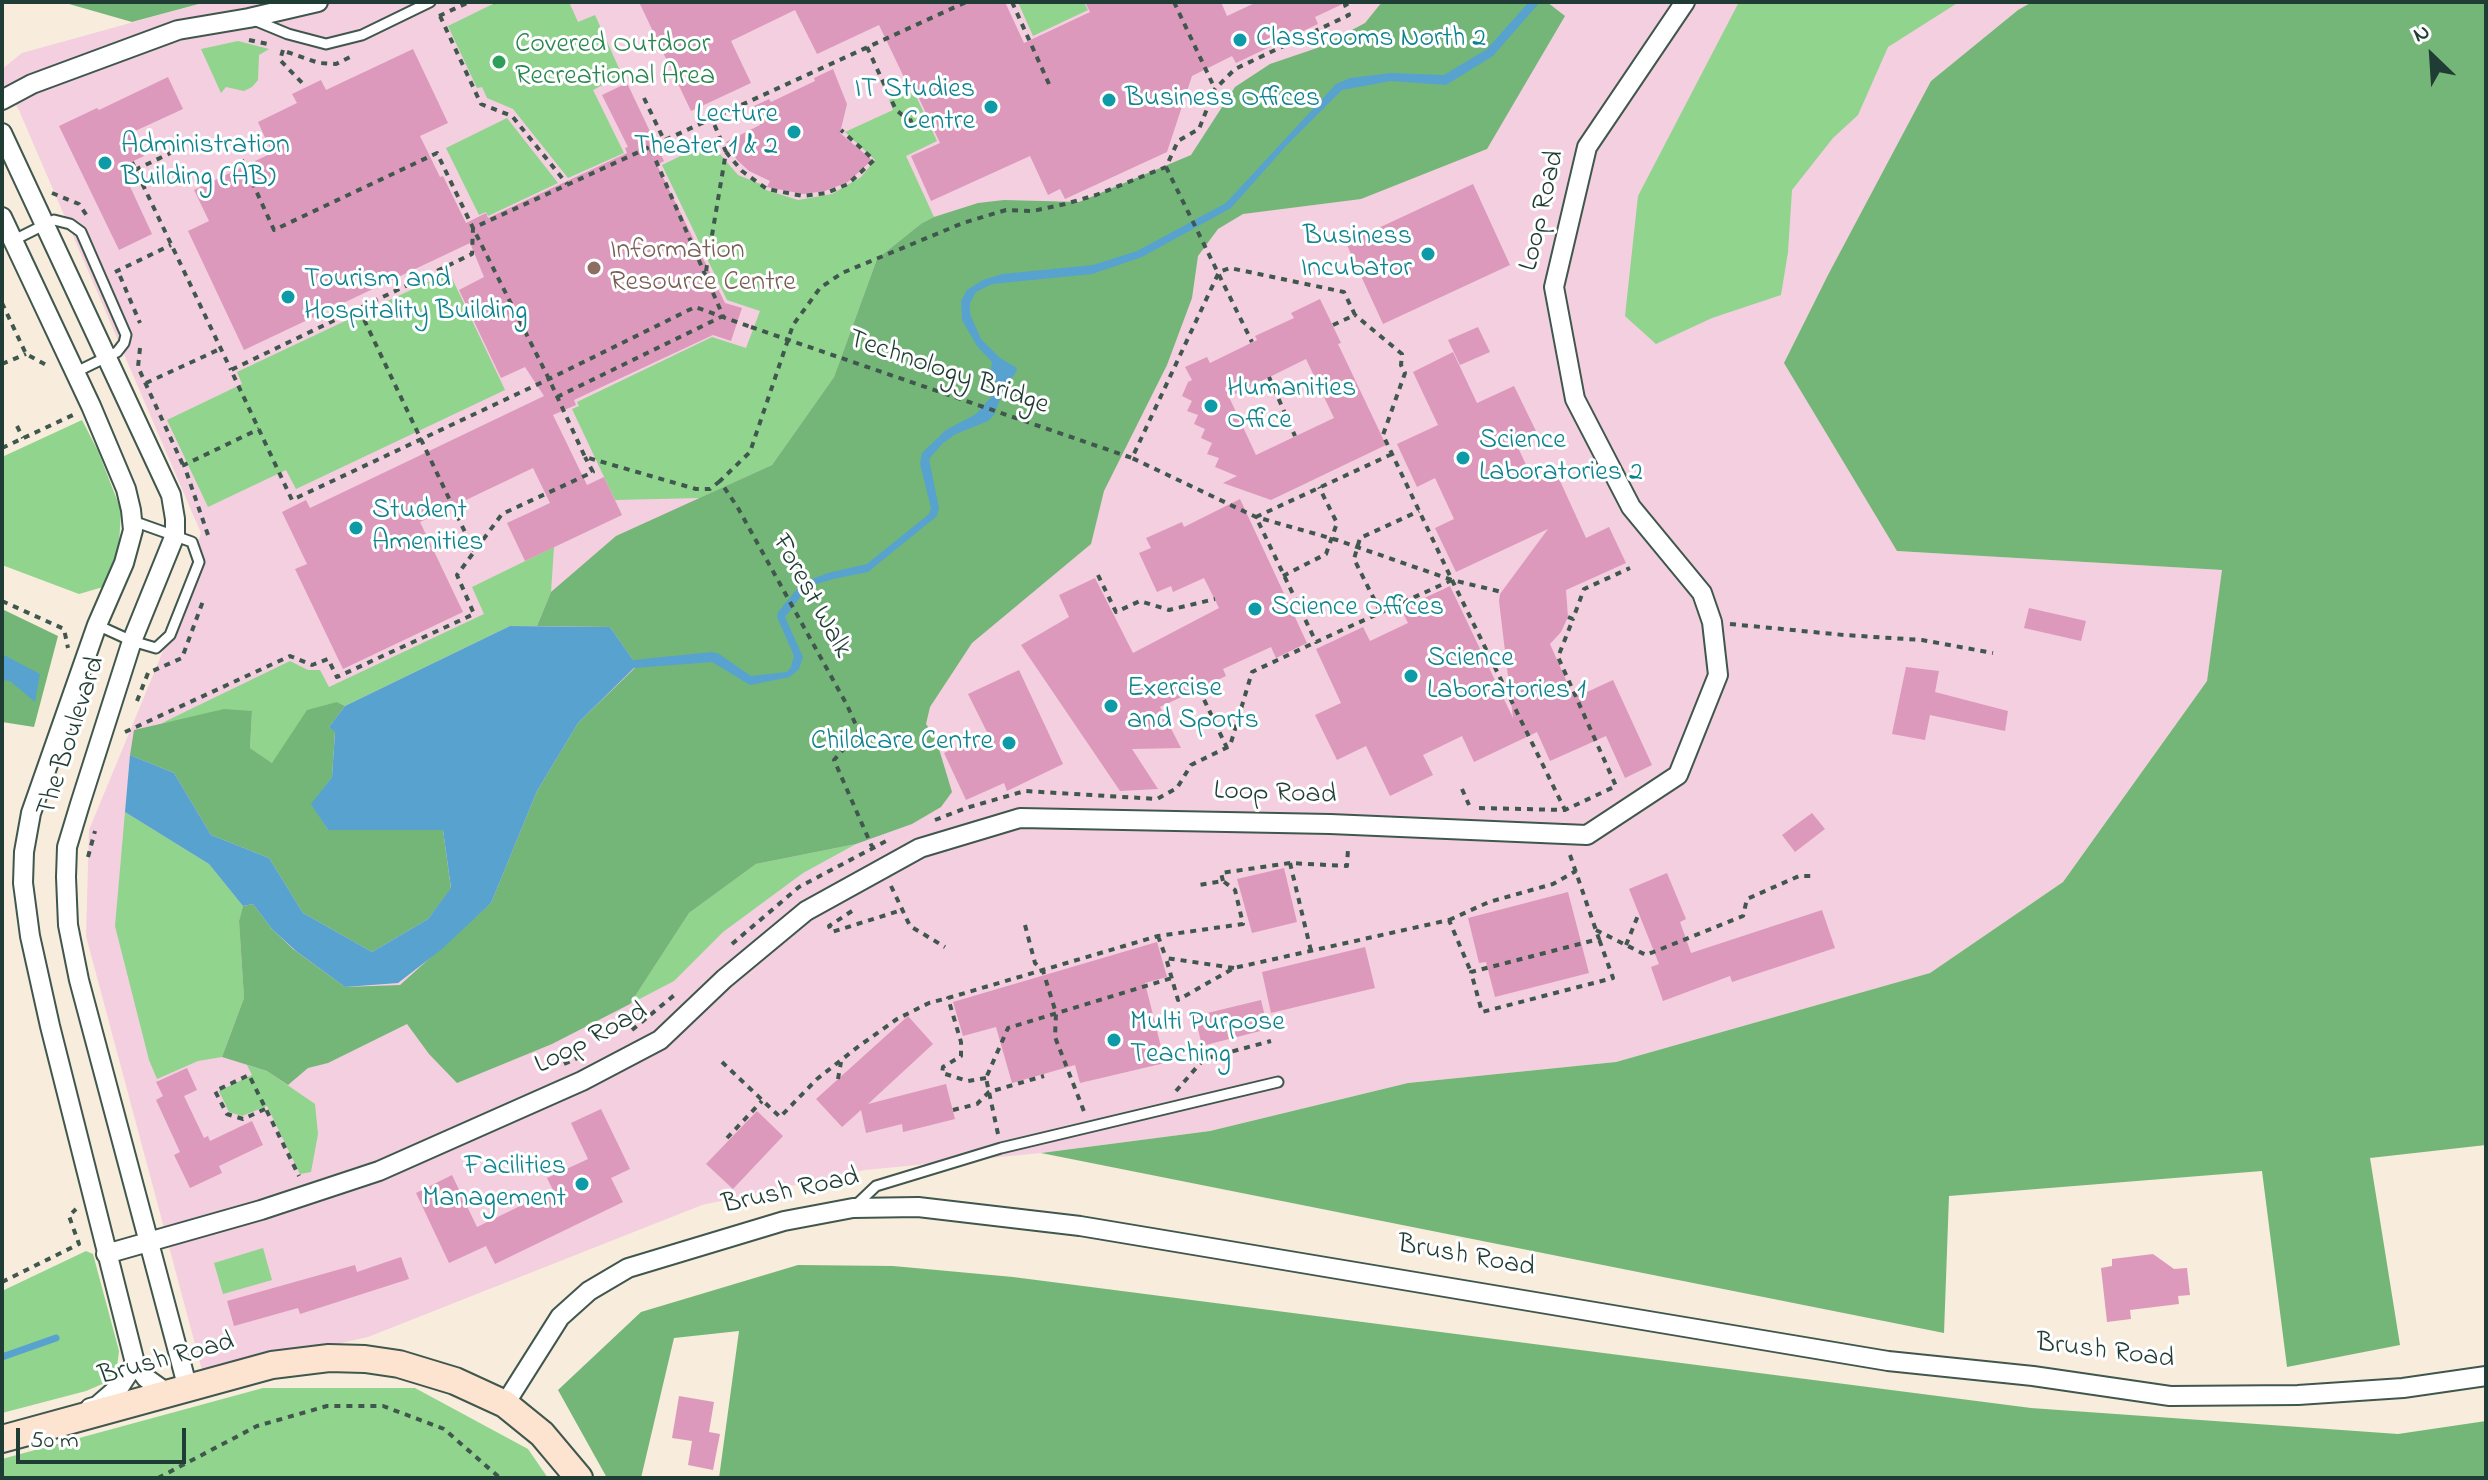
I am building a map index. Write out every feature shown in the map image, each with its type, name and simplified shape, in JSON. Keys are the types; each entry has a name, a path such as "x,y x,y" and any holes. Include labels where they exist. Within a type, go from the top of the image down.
{"street":[{"path":"2,100 32,84 178,30 318,2"},
{"name":"Loop Road","path":"106,1254 261,1210 379,1171 582,1081 660,1040 724,979 806,911 920,848 1020,818 1330,824 1587,835 1678,775 1718,675 1712,622 1702,593 1631,507 1575,399 1554,287 1587,147 1685,2"},
{"name":"The Boulevard","path":"2,133 171,495 175,519 175,535 132,641 67,847 66,877 70,944 148,1241 178,1391"},
{"name":"The Boulevard","path":"2,217 76,372 126,489 133,521 124,563 97,625 31,813 24,852 23,883 43,996 135,1363"},
{"name":"Brush Road","path":"505,1404 560,1317 589,1291 628,1268 784,1221 853,1208 918,1207 1080,1226 1888,1361 2033,1376 2170,1396 2298,1395 2403,1388 2486,1376"},
{"name":"Brush Road","path":"13,1436 272,1365 329,1358 399,1364 455,1381 505,1404 542,1434 579,1478"},
{"path":"13,1436 97,1406 120,1386 135,1363 146,1378 178,1391"}],"lane":[{"path":"249,18 288,34 326,44 362,35 430,2"},
{"path":"12,241 54,220 70,224 81,232 126,335 117,352 76,372"},
{"path":"97,625 156,648 170,635 199,562 192,542 133,521"},
{"path":"853,1208 876,1186 1001,1148 1278,1082"}],"path":[{"path":"427,22 469,2"},
{"path":"473,228 966,2"},
{"path":"1012,2 1049,84"},
{"path":"1174,2 1215,89"},
{"path":"585,457 696,489 710,489 750,452 793,325 820,288 842,273 963,223 1006,210 1033,211 1065,204 1166,167 1178,141 1199,129 1215,89 1235,69 1349,15 1344,4 1352,2"},
{"path":"440,16 481,104 512,116 568,184"},
{"path":"241,38 305,60 336,64 362,52"},
{"path":"867,47 896,110 910,121 926,114"},
{"path":"283,50 280,60 306,87"},
{"path":"809,74 813,82"},
{"path":"644,98 664,140"},
{"path":"712,119 726,152 742,171 767,189 803,196 826,193 848,184 874,160 841,130"},
{"path":"135,170 187,145"},
{"path":"557,397 723,316 650,147"},
{"path":"125,732 290,656 312,665 328,659 337,677 474,614 457,575 502,514 593,472 437,153 274,230 237,149"},
{"path":"705,275 726,152"},
{"path":"132,162 259,429 184,465"},
{"path":"1166,167 1252,342"},
{"path":"47,191 79,204 96,227"},
{"path":"231,370 472,254 473,228"},
{"path":"102,279 171,245"},
{"path":"112,260 138,314 141,330"},
{"path":"1132,458 1219,272 1230,268 1344,292 1355,315 1402,354 1401,365 1405,373 1383,435 1565,810 1616,786 1558,657 1570,618 1584,589 1630,568"},
{"path":"2,303 26,354 48,366 54,378"},
{"name":"Technology Bridge","path":"259,429 292,500 695,307 1132,458 1256,517 1452,580 1502,592"},
{"path":"359,309 474,551"},
{"path":"1333,325 1355,315"},
{"path":"141,338 138,367 184,465 211,544"},
{"path":"146,383 221,348"},
{"path":"2,364 26,354"},
{"path":"1269,377 1295,436"},
{"path":"2,448 73,415 67,403"},
{"path":"17,426 23,438"},
{"path":"1316,642 1256,517 1392,454"},
{"name":"Forest Walk","path":"720,481 738,508 859,732 834,760 872,847"},
{"path":"1283,576 1326,554 1337,523 1319,487"},
{"path":"1380,611 1354,559 1360,538 1419,511"},
{"path":"1098,575 1116,612 1140,601 1169,610 1215,599"},
{"path":"926,824 966,808 1025,791 1157,799 1177,788 1191,765 1227,748 1252,672 1452,580"},
{"path":"135,705 148,673 182,658 204,597"},
{"path":"1712,622 1922,640 1993,653"},
{"path":"1199,689 1227,748"},
{"path":"121,744 128,724"},
{"path":"1462,789 1469,805"},
{"path":"88,870 88,855 97,826"},
{"path":"725,949 799,887 872,847 899,836"},
{"path":"872,847 910,926 945,947"},
{"path":"722,1062 780,1117 817,1079 842,1059 897,1019 929,1003 1158,936 1243,924 1235,890 1223,881 1221,873 1290,863 1347,866 1348,849"},
{"path":"1449,920 1471,972 1482,1012 1613,978 1570,855"},
{"path":"1290,863 1311,951"},
{"path":"1158,936 1178,1000 1234,968 1449,920 1489,902 1553,884 1576,871"},
{"path":"1596,930 1646,955 1743,916 1747,899 1799,876 1815,876"},
{"path":"1199,885 1223,881"},
{"path":"854,910 829,926 832,932 902,910"},
{"path":"1626,945 1639,913"},
{"path":"1025,925 1035,963 1043,971 1056,1013 1055,1037 1090,1127"},
{"path":"1471,972 1599,939"},
{"path":"1166,958 1234,968"},
{"path":"1001,1148 986,1078 1008,1028 1172,978"},
{"path":"629,1033 683,988"},
{"path":"948,998 961,1042 961,1056 943,1067 942,1073 968,1081 986,1078"},
{"path":"1158,1111 1204,1059 1271,1041"},
{"path":"562,1065 589,1052"},
{"path":"838,1079 842,1059"},
{"path":"265,1109 243,1119 227,1114 215,1091 249,1075 300,1178"},
{"path":"953,1110 977,1104 989,1092 1044,1076"},
{"path":"727,1138 762,1101"},
{"path":"287,1182 307,1176"},
{"path":"158,1478 257,1426 327,1406 383,1406 444,1429 500,1478"}],"shaded area":[{"path":"206,2 2032,2 1931,81 1897,551 2223,570 2207,681 2063,882 1930,973 1616,1062 1408,1083 1210,1131 1041,1153 865,1170 702,1205 368,1337 203,1374 86,936 89,830 163,651 201,533 18,108 2,86 2,69 22,53"}],"green space":[{"path":"62,2 206,2 132,22"},
{"path":"497,2 569,2 578,22 595,15 622,75 593,90 624,153 568,178 513,109 487,98 482,87 477,88 448,26"},
{"path":"1018,2 1084,2 1088,10 1033,36"},
{"path":"1382,2 1547,2 1565,16 1487,149 1361,199 1243,214 1218,229 1198,256 1192,298 1167,365 1104,491 1091,544 972,643 930,707 926,724 936,739 952,792 941,807 912,824 856,844 756,864 689,913 630,1004 552,1044 457,1083 429,1054 407,1024 328,1063 308,1068 288,1085 267,1071 222,1057 244,998 239,921 243,906 253,904 272,929 293,949 345,987 400,985 491,903 537,791 578,723 637,666 610,627 537,626 551,592 616,536 772,465 834,377 877,259 934,217 978,203 1004,200 1079,202 1191,155 1235,87 1270,64 1320,47 1365,23"},
{"path":"1739,2 1959,2 1888,47 1858,115 1833,138 1792,190 1788,252 1781,295 1712,318 1656,344 1625,316 1638,196"},
{"path":"2032,2 2486,2 2486,1145 2370,1158 2400,1345 2287,1367 2262,1171 1949,1196 1944,1333 1041,1153 1210,1131 1408,1083 1616,1062 1930,973 2063,882 2207,681 2222,570 1897,551 1784,363 1931,81"},
{"path":"238,41 269,49 259,55 258,80 252,87 244,91 226,87 221,93 201,49"},
{"path":"909,90 912,95 915,94 937,141 906,156 934,217 877,259 834,377 772,465 700,498 615,500 572,409 579,406 577,402 712,337 746,348 760,311 727,300 662,165 703,145 709,156 718,152 738,175 763,185 766,190 798,200 832,194 861,177 875,160 845,132 893,110 889,100"},
{"path":"507,118 558,183 488,216 486,212 479,215 446,148"},
{"path":"449,272 505,390 296,489 286,470 208,507 167,420 242,384 237,372"},
{"path":"82,420 121,510 119,546 103,587 79,594 2,565 2,457"},
{"path":"554,547 551,592 537,626 510,626 345,706 337,702 272,763 250,748 252,712 162,723 290,661 308,670 320,670 329,687 484,614 472,587"},
{"path":"2,609 58,636 34,727 2,722"},
{"path":"337,702 345,706 329,727 335,731 332,777 312,804 328,830 443,830 451,889 428,919 372,952 303,913 269,858 211,835 174,773 130,755 134,730 224,709 252,711 250,748 272,763 307,710"},
{"path":"125,812 209,864 243,906 239,921 244,998 222,1057 198,1061 157,1079 149,1060 115,926"},
{"path":"856,844 803,873 723,932 674,981 630,1004 689,913 756,864"},
{"path":"247,1065 267,1071 315,1104 318,1134 311,1172 300,1174 267,1106 242,1116 229,1112 219,1091 252,1075"},
{"path":"263,1248 272,1280 223,1294 214,1263"},
{"path":"86,1251 93,1254 119,1351 117,1367 107,1382 86,1391 2,1413 2,1291"},
{"path":"798,1265 893,1266 1013,1277 2031,1408 2398,1434 2486,1421 2486,1478 719,1478 739,1331 674,1338 641,1478 607,1478 558,1390 641,1312"},
{"path":"263,1388 415,1388 528,1449 548,1478 2,1478 2,1459"}],"water":[{"path":"1529,2 1540,2 1493,56 1446,85 1391,81 1342,90 1286,146 1231,208 1142,257 1092,274 992,284 976,292 970,303 970,314 981,339 1000,358 1017,368 1004,389 994,415 988,421 956,434 929,459 939,508 937,516 868,572 833,579 810,586 805,591 785,617 803,657 799,669 790,677 750,685 712,662 634,668 578,723 537,791 491,903 442,949 398,983 345,987 296,951 272,929 253,904 243,906 209,864 125,812 130,755 174,773 211,835 269,858 303,913 372,952 428,919 451,888 443,830 328,830 311,804 332,777 335,732 329,727 345,706 510,626 610,627 633,660 712,652 751,676 787,672 794,656 777,617 778,612 802,583 867,564 929,514 931,508 920,464 922,453 946,430 976,414 993,395 997,384 990,375 992,362 977,346 962,320 961,301 967,290 983,280 1002,274 1093,265 1137,251 1226,203 1336,84 1350,78 1391,73 1444,75 1487,49"},
{"path":"2,654 40,674 35,702 10,681 2,680"}],"building":[{"path":"639,2 1005,2 1024,43 1090,12 1085,2 1221,2 1227,16 1257,2 1347,2 1315,17 1318,24 1236,63 1232,56 1192,76 1167,152 1065,199 1060,189 1048,195 1030,156 931,201 911,156 940,143 879,25 817,54 795,10 731,41 751,83 691,111"},
{"path":"413,49 448,123 420,136 466,223 486,213 488,218 627,153 625,148 628,147 602,95 627,83 664,161 657,165 725,303 742,308 731,341 713,335 574,400 576,405 553,415 587,485 604,477 622,515 525,561 507,523 550,503 533,468 420,522 463,612 343,669 295,569 307,564 282,512 306,500 310,508 544,396 525,367 501,378 459,290 484,277 470,243 244,350 188,231 209,221 194,190 272,153 258,122 297,103 292,94 321,80 326,90"},
{"name":"Lecture Theater 1 & 2","path":"833,69 847,104 840,133 872,160 848,182 825,191 803,194 767,187 770,181 749,171 737,160 726,142 760,125 752,107 769,99 771,102"},
{"name":"Administration Building (AB)","path":"168,77 183,109 133,132 144,156 121,167 152,234 119,250 59,126"},
{"name":"Business Incubator","path":"1473,184 1510,265 1383,324 1346,243"},
{"name":"Humanities Office","path":"1320,299 1386,445 1271,500 1223,483 1237,476 1215,467 1219,458 1207,454 1212,443 1201,438 1205,429 1194,424 1198,415 1187,411 1192,401 1182,396 1192,380 1185,367 1207,357 1210,363 1257,340 1255,336 1294,318 1291,313","holes":["1306,359 1334,418 1256,455 1229,397"]},
{"path":"1478,327 1490,352 1460,365 1448,340"},
{"path":"1453,352 1477,403 1514,386 1536,431 1515,441 1534,482 1556,472 1586,538 1609,527 1626,563 1566,590 1568,617 1561,632 1550,644 1574,698 1613,680 1652,765 1625,778 1606,736 1550,761 1537,732 1474,762 1462,736 1423,755 1433,775 1390,796 1366,746 1337,760 1315,715 1341,703 1316,649 1363,627 1370,641 1408,623 1401,609 1450,586 1513,718 1500,594 1548,529 1456,572 1435,528 1454,519 1435,478 1417,487 1397,444 1438,425 1413,372"},
{"path":"1240,499 1307,643 1276,658 1271,647 1223,669 1226,676 1160,707 1181,748 1132,749 1158,789 1120,791 1021,645 1069,617 1059,595 1095,578 1133,653 1219,608 1204,578 1173,592 1171,586 1157,592 1139,553 1151,548 1146,538 1182,522 1184,527"},
{"path":"2029,608 2086,621 2081,641 2024,628"},
{"path":"1906,667 1939,671 1935,692 2008,711 2005,731 1930,715 1925,740 1892,734"},
{"name":"Childcare Centre","path":"1019,670 1063,764 1007,791 1004,783 966,800 944,753 987,732 968,694"},
{"path":"1812,813 1825,829 1795,852 1782,835"},
{"path":"1284,868 1297,922 1252,933 1237,879"},
{"path":"1667,873 1686,919 1680,922 1691,953 1822,910 1835,948 1732,982 1730,976 1663,1001 1651,967 1659,964 1629,889"},
{"path":"1568,892 1589,973 1495,997 1486,962 1479,963 1468,918"},
{"path":"1157,942 1167,977 1145,983 1165,1063 1080,1083 1075,1065 1012,1083 996,1027 963,1036 953,1002"},
{"path":"1365,947 1375,988 1271,1013 1262,972"},
{"path":"1261,1000 1268,1029 1202,1046 1195,1016"},
{"path":"908,1016 933,1044 868,1104 946,1084 955,1119 903,1132 902,1124 866,1133 861,1110 842,1127 816,1099"},
{"path":"187,1068 197,1090 184,1096 204,1138 208,1136 210,1141 252,1121 263,1145 219,1166 222,1173 190,1188 174,1155 180,1152 156,1100 163,1096 156,1082"},
{"name":"Facilities Management","path":"601,1109 630,1169 611,1178 623,1202 495,1264 486,1246 449,1263 416,1193 452,1175 477,1227 553,1190 547,1178 588,1159 571,1123"},
{"path":"757,1111 783,1136 733,1189 706,1164"},
{"path":"2153,1254 2174,1269 2187,1268 2190,1295 2178,1296 2179,1304 2130,1310 2131,1319 2107,1322 2101,1268 2112,1266 2112,1259"},
{"path":"401,1257 409,1279 300,1314 298,1308 234,1326 227,1301 355,1265 357,1272"},
{"path":"679,1396 714,1402 709,1432 720,1434 713,1470 688,1465 692,1441 672,1438"}],"waterway":[{"path":"2,1357 56,1338"}],"place":[{"name":"Classrooms North 2","path":"1240,40"},
{"name":"Covered Outdoor Recreational Area","path":"499,62"},
{"name":"Business Offices","path":"1109,100"},
{"name":"IT Studies Centre","path":"991,107"},
{"name":"Lecture Theater 1 & 2","path":"794,132"},
{"name":"Administration Building (AB)","path":"105,163"},
{"name":"Business Incubator","path":"1428,254"},
{"name":"Information Resource Centre","path":"594,268"},
{"name":"Tourism and Hospitality Building","path":"288,297"},
{"name":"Humanities Office","path":"1211,406"},
{"name":"Science Laboratories 2","path":"1463,458"},
{"name":"Student Amenities","path":"356,528"},
{"name":"Science Offices","path":"1255,609"},
{"name":"Science Laboratories 1","path":"1411,676"},
{"name":"Exercise and Sports","path":"1111,706"},
{"name":"Childcare Centre","path":"1009,743"},
{"name":"Multi Purpose Teaching","path":"1114,1040"},
{"name":"Facilities Management","path":"582,1184"}]}
